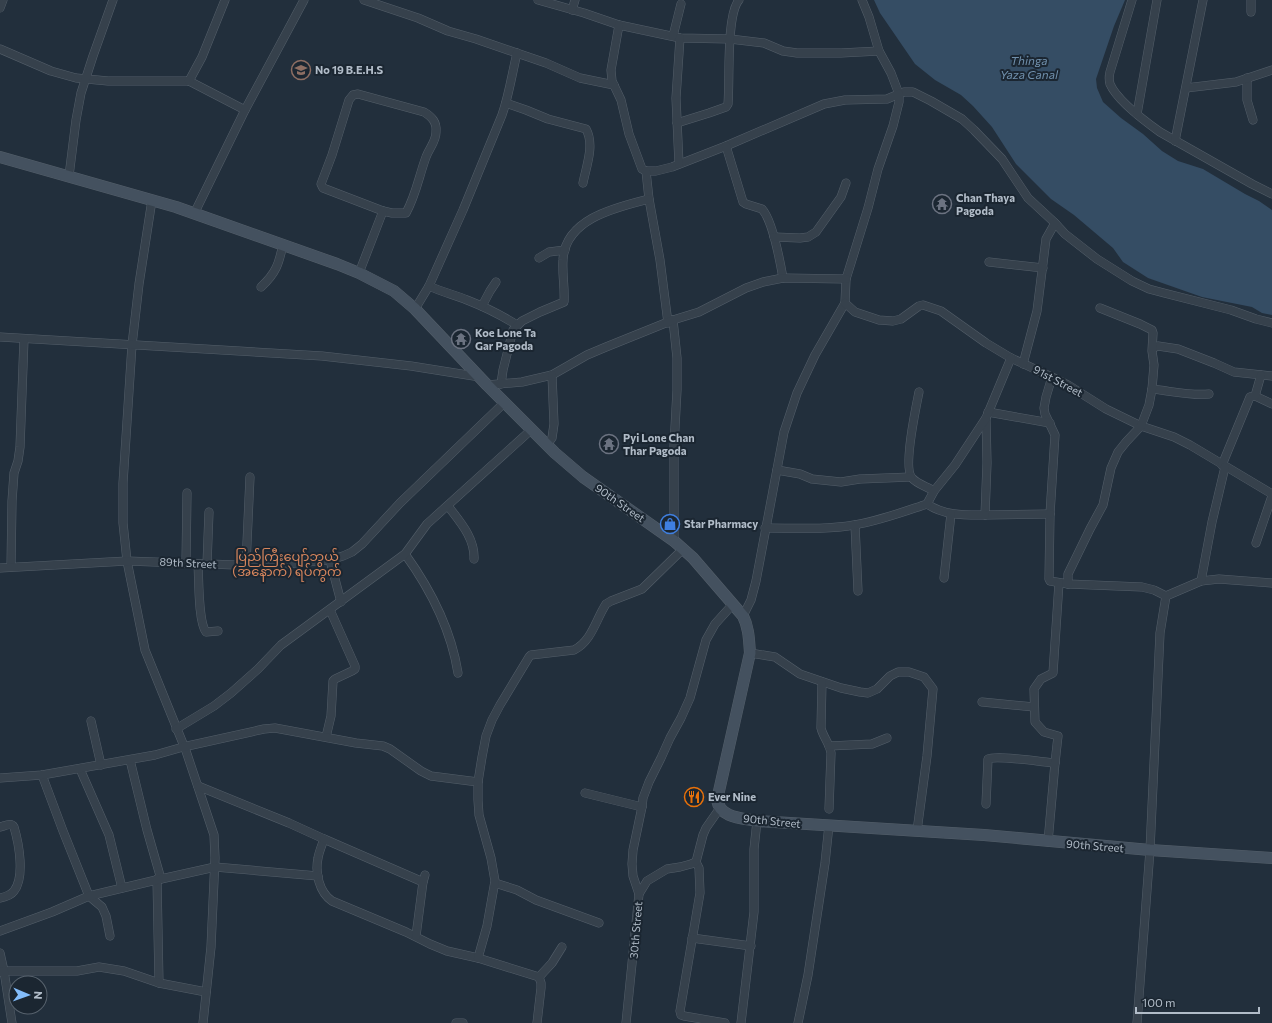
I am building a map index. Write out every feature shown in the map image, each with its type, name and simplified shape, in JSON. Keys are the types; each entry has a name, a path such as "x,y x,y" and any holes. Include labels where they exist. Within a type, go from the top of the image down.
{"street":[{"path":"0,8 3,0"},
{"path":"69,176 81,93 113,0"},
{"path":"189,81 202,57 225,0"},
{"path":"194,214 245,110 304,0"},
{"path":"364,0 418,18 448,31 517,53 580,78 614,85"},
{"path":"538,0 584,12 619,25 677,37 730,39 764,43 783,51 797,53 879,51"},
{"path":"572,10 575,0"},
{"path":"677,123 709,113 728,104 730,39 734,12 739,0"},
{"path":"743,616 751,600 756,581 784,432 797,393 845,303 846,279 868,208 878,169 897,111 899,94 892,73 879,51 869,17 862,0"},
{"path":"1132,0 1109,78 1110,84 1117,95 1137,114 1160,132 1272,194"},
{"path":"1137,114 1157,0"},
{"path":"1175,140 1203,0"},
{"path":"1251,0 1251,12"},
{"path":"679,164 677,123 677,37 681,4"},
{"path":"619,25 611,70 612,81 621,100 629,134 636,154 642,169 646,171 656,171 679,164 726,146 824,104 845,100 887,99 904,92 917,94 962,119 1002,159 1028,198 1065,234 1097,259 1132,281 1149,289 1232,310 1272,323"},
{"path":"0,49 51,71 86,79 108,81 189,81 245,110"},
{"path":"415,309 429,286 463,210 506,103 517,53"},
{"path":"1186,88 1236,82 1272,70"},
{"path":"1247,78 1247,100 1253,120"},
{"path":"353,95 362,95 424,112 431,116 436,123 434,143 426,155 413,201 406,213 392,213 384,211 323,188 321,184 332,155 349,100 353,95"},
{"path":"506,103 548,119 586,129 590,148 583,183"},
{"path":"726,146 743,202 764,210 774,237 783,278"},
{"name":"90th Street","path":"0,157 152,200 283,244 359,272 394,291 415,309 547,445 583,477 674,541 683,549 743,616 747,624 749,634 750,653 717,800 720,808 726,814 756,821 984,835 1048,842 1272,858"},
{"path":"646,171 649,199 677,358 674,446 674,541"},
{"path":"774,237 804,238 816,232 841,197 846,183"},
{"path":"501,384 512,330 522,321 564,302 563,260 567,243 573,234 589,220 599,214 649,199"},
{"path":"152,200 139,284 132,346 123,482 123,523 127,561 146,650 198,786 214,835 215,867 203,1023"},
{"path":"359,272 384,211"},
{"path":"1023,364 1034,324 1046,239 1055,223"},
{"path":"261,287 276,271 280,262 283,244"},
{"path":"539,258 548,252 565,250"},
{"path":"989,262 1043,268"},
{"path":"0,337 132,346 238,350 322,356 411,366 501,384 536,380 552,375 593,352 670,321 699,312 746,288 764,282 783,278 846,279"},
{"path":"482,306 496,282"},
{"path":"429,286 482,306 500,314 517,325"},
{"name":"91st Street","path":"845,303 855,312 879,320 893,321 901,319 919,306 923,305 941,311 1011,358 1068,385 1106,409 1141,426 1174,437 1190,445 1272,495"},
{"path":"1068,584 1068,574 1103,505 1111,468 1118,452 1141,426 1149,405 1152,389 1154,365 1153,333 1148,327 1100,308"},
{"path":"11,567 12,501 14,473 20,447 24,339"},
{"path":"1153,348 1158,346 1178,349 1234,372 1260,376 1272,376"},
{"path":"765,528 834,527 855,525 927,504 934,491 956,465 987,415 1011,358"},
{"path":"547,445 552,438 554,424 552,375"},
{"path":"1255,396 1260,376"},
{"path":"1052,377 1044,408 1045,414 1055,435 1050,514 1049,579 1052,582 1142,587 1154,590 1166,596 1201,581 1219,579 1272,583"},
{"path":"1152,389 1190,394 1209,394"},
{"path":"911,477 909,466 912,431 919,392"},
{"path":"1201,581 1223,466 1250,397 1255,396 1272,404"},
{"name":"89th Street","path":"0,568 127,561 272,565 330,560 343,556 352,552 371,534 400,503 505,402"},
{"path":"987,415 1050,423"},
{"path":"985,515 987,415"},
{"path":"176,729 214,706 258,669 282,645 406,554 428,524 531,430"},
{"path":"777,470 800,474 812,479 840,482 860,478 911,477 934,491"},
{"path":"246,565 250,477"},
{"path":"186,493 186,563"},
{"path":"1256,543 1272,495"},
{"path":"927,504 937,510 951,514 1050,514"},
{"path":"448,506 470,537 474,550 474,559"},
{"path":"207,564 209,512"},
{"path":"944,578 951,514"},
{"path":"855,525 858,591"},
{"path":"478,958 487,926 495,883 491,858 479,815 478,800 478,782 485,743 492,720 529,657 534,654 574,650 581,646 586,640 606,604 642,589 683,549"},
{"path":"406,554 419,573 442,618 455,655 458,673"},
{"path":"330,560 341,602"},
{"path":"198,564 203,628 206,632 218,631"},
{"path":"1048,842 1058,736 1044,732 1035,722 1034,689 1041,679 1053,673 1059,583"},
{"path":"1137,1023 1150,850 1160,633 1166,596"},
{"path":"640,894 633,876 632,864 633,850 643,798 649,782 690,698 706,640 715,624 733,604"},
{"path":"326,737 331,716 333,681 352,671 355,666 330,610"},
{"path":"750,653 775,657 800,674 822,682 860,692 868,693 877,689 890,676 898,672 924,677 932,689 928,756 917,831"},
{"path":"822,682 821,728 822,734 831,753 829,809"},
{"path":"982,702 1034,707"},
{"path":"91,721 101,765"},
{"path":"0,778 42,775 130,760 155,755 183,746 275,728 383,746 431,776 478,782"},
{"path":"829,746 872,744 887,738"},
{"path":"986,804 988,759 1000,758 1055,763"},
{"path":"130,760 159,879 159,983"},
{"path":"80,769 109,835 122,888"},
{"path":"42,775 62,831 89,896 102,907 106,916 110,936"},
{"path":"198,786 289,823 324,840 424,878 416,936"},
{"path":"585,793 642,807"},
{"path":"720,808 706,828 696,862 699,872 700,893 680,1004 680,1013 681,1015 690,1018 725,1023"},
{"path":"741,1023 754,912 754,849 756,821"},
{"path":"0,827 10,824 13,825 20,858 19,883 13,892 0,898"},
{"path":"798,1023 812,949 829,825"},
{"path":"324,840 318,856 318,876 320,886 324,894 332,901 416,936 447,951 478,958 539,977"},
{"name":"30th Street","path":"626,1023 640,894 647,881 667,869 696,862"},
{"path":"0,931 37,918 89,896 215,867 318,876"},
{"path":"495,883 517,890 536,900 599,923"},
{"path":"692,938 751,946"},
{"path":"539,977 562,947"},
{"path":"0,953 12,1023"},
{"path":"2,971 77,971 99,967 124,971 159,983 206,992"},
{"path":"537,1023 541,988 539,977"},
{"path":"456,1023 463,1023"}],"water":[{"name":"Thinga Yaza Canal","path":"874,0 1125,0 1114,26 1096,79 1097,88 1103,102 1162,151 1178,161 1203,169 1272,210 1272,315 1262,313 1252,307 1202,297 1148,278 1123,262 1113,248 1074,215 1051,199 1016,164 992,127 973,106 961,95 935,80 915,64 880,13"}],"place":[{"name":"No 19 B.E.H.S","path":"301,70"},
{"name":"Chan Thaya Pagoda","path":"942,204"},
{"name":"Koe Lone Ta Gar Pagoda","path":"461,339"},
{"name":"Pyi Lone Chan Thar Pagoda","path":"609,444"},
{"name":"Star Pharmacy","path":"670,524"},
{"name":"Ever Nine","path":"694,797"}],"district":[{"name":"ပြည်ကြီးပျော်ဘွယ် (အနောက်) ရပ်ကွက်","path":"287,564"}]}
